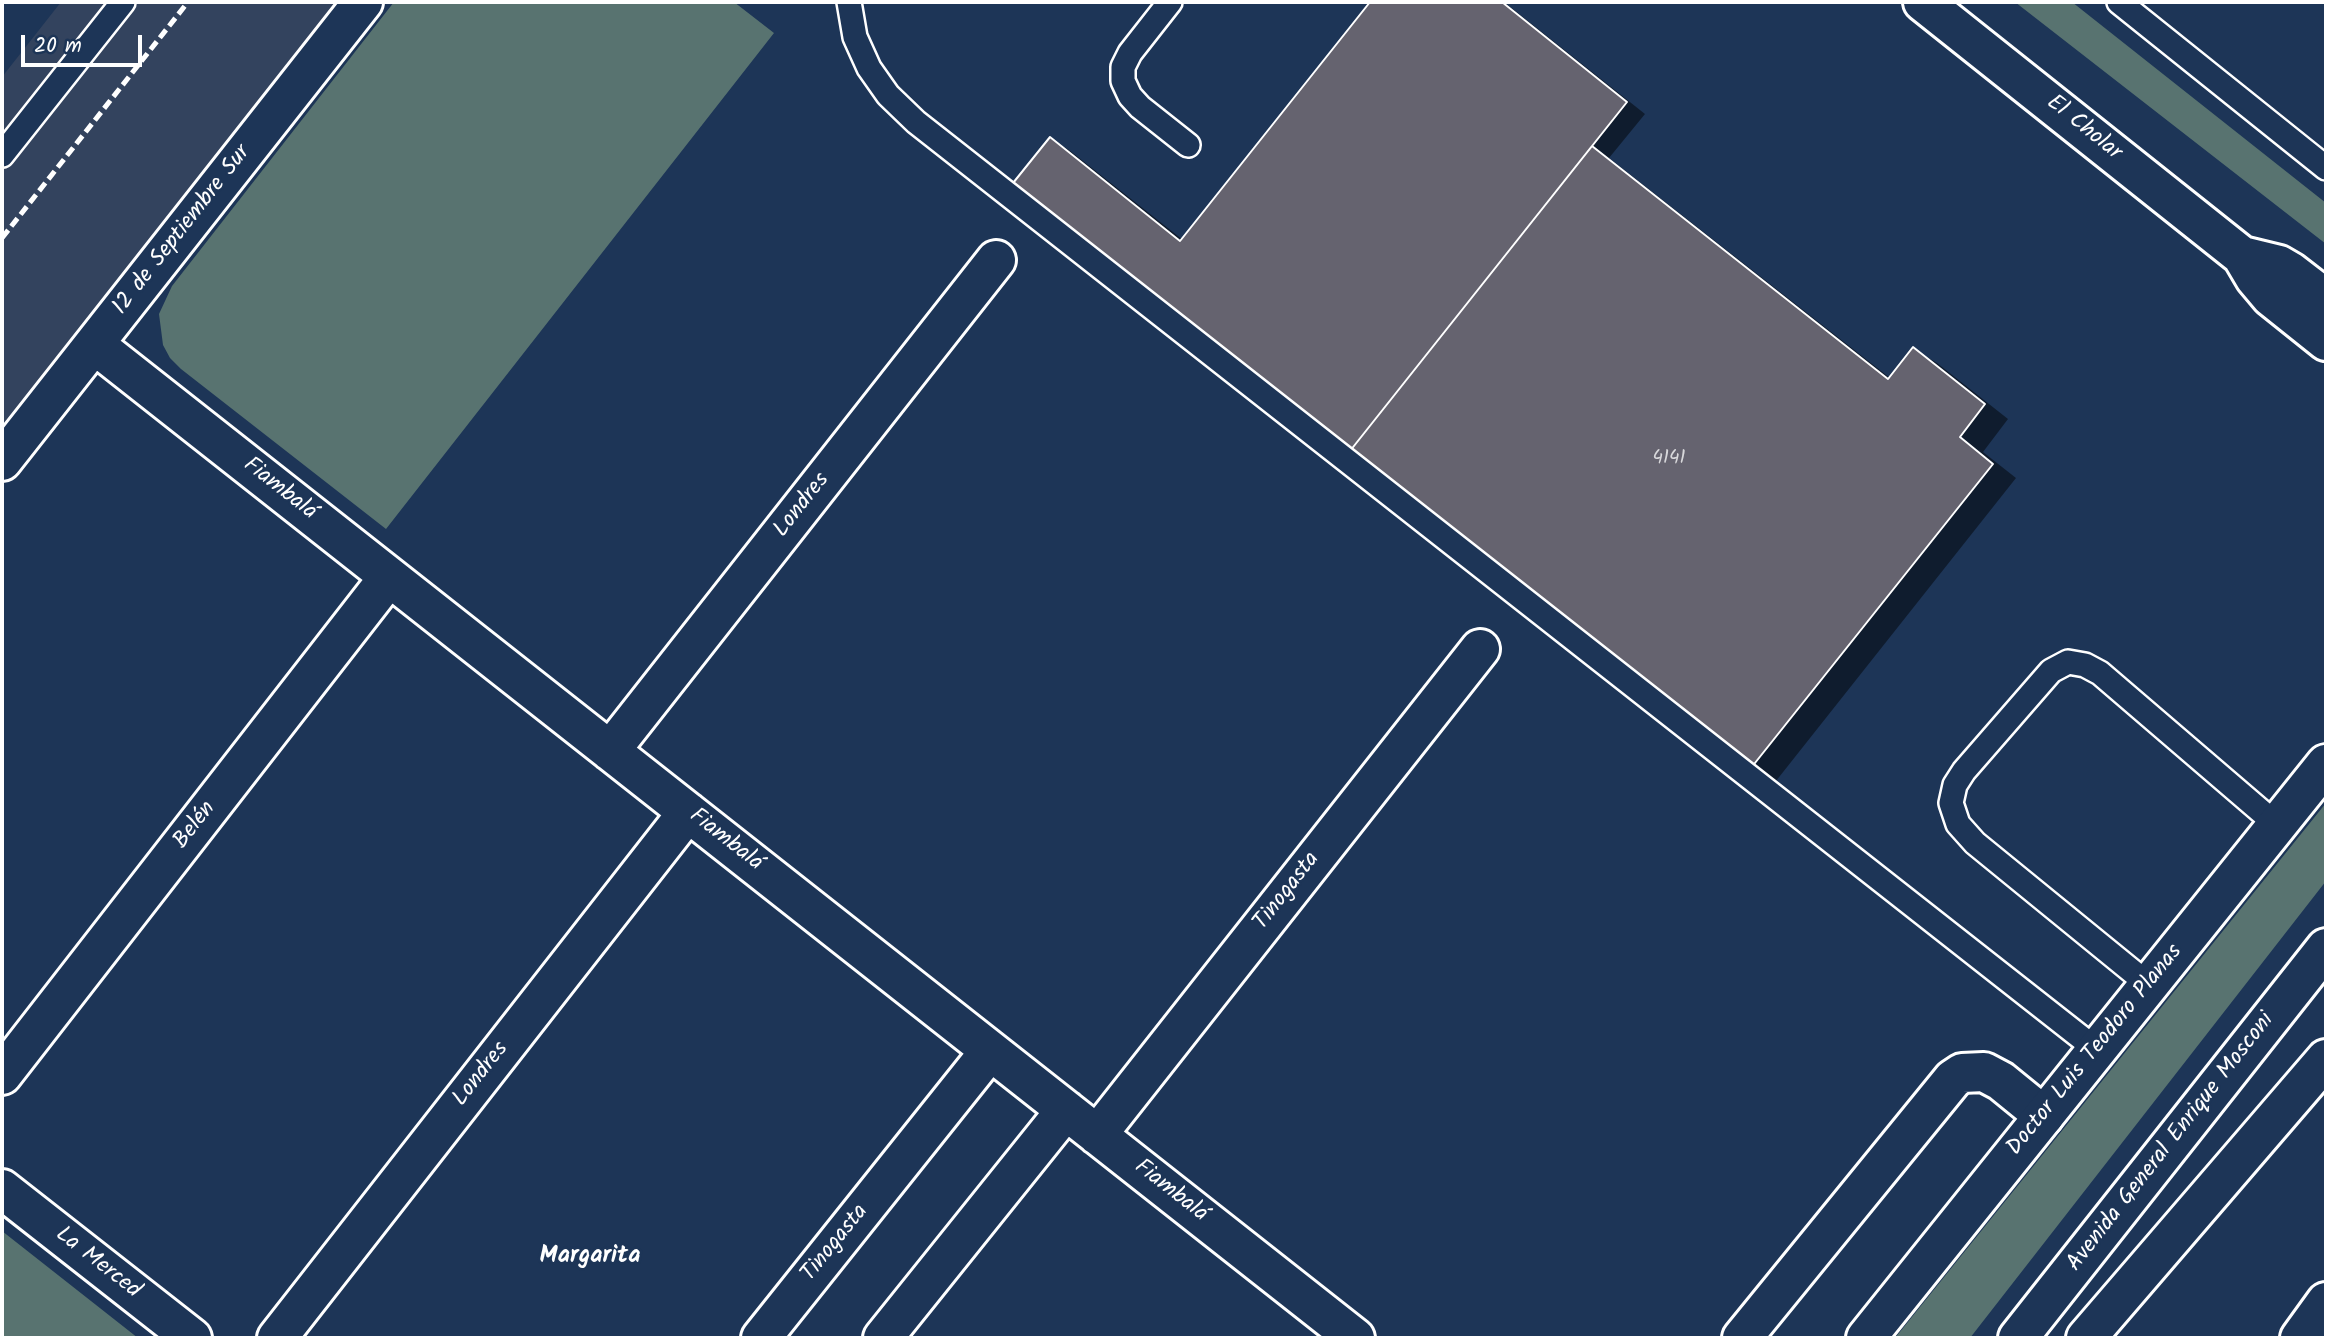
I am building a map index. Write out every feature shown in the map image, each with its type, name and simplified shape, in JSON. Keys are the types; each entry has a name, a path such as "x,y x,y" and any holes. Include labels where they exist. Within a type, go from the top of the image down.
{"main road":[{"name":"12 de Septiembre Sur","path":"2,461 363,2"},
{"name":"El Cholar","path":"1923,2 2242,256 2271,297 2326,341"},
{"name":"El Cholar","path":"2242,256 2279,265 2326,299"},
{"name":"Londres","path":"610,751 996,260"},
{"name":"Fiambalá","path":"94,344 1355,1338"},
{"name":"Belén","path":"2,1075 389,577"},
{"name":"Tinogasta","path":"1097,1135 1480,649"},
{"name":"Doctor Luis Teodoro Planas","path":"1866,1338 2326,764"},
{"name":"Londres","path":"276,1338 688,812"},
{"name":"Avenida General Enrique Mosconi","path":"2018,1338 2326,948"},
{"name":"Tinogasta","path":"765,1337 990,1051"},
{"path":"2086,1338 2326,1059"},
{"path":"1742,1338 1953,1079 1962,1073 1983,1072 2001,1081 2044,1116"},
{"path":"883,1338 1066,1110"},
{"name":"La Merced","path":"2,1189 192,1338"},
{"path":"2300,1338 2326,1302"}],"lane":[{"path":"2,155 123,2"},
{"path":"849,2 855,37 869,68 888,95 916,122 2097,1050"},
{"path":"2119,2 2326,168"},
{"path":"1168,3 1130,53 1123,67 1123,81 1130,96 1140,107 1188,145"},
{"path":"2149,985 1975,843 1958,824 1951,803 1955,785 1964,771 2051,671 2068,662 2085,665 2100,673 2277,825"}],"shaded area":[{"path":"61,2 338,2 2,429 2,77"}],"green space":[{"path":"394,2 734,2 774,33 386,529 181,369 170,358 163,345 159,314 172,286"},
{"path":"2015,2 2072,2 2326,203 2326,244"},
{"path":"2326,803 2326,881 1970,1338 1895,1338"},
{"path":"2,1231 138,1338 2,1338"}],"building":[{"path":"1370,2 1502,2 1627,102 1346,456 1009,188 1050,137 1180,241"},
{"path":"1592,146 1888,379 1913,347 1985,404 1960,437 1993,464 1747,773 1346,456"}],"railway":[{"path":"2,238 188,2"}],"district":[{"name":"Margarita","path":"590,1258"}]}
